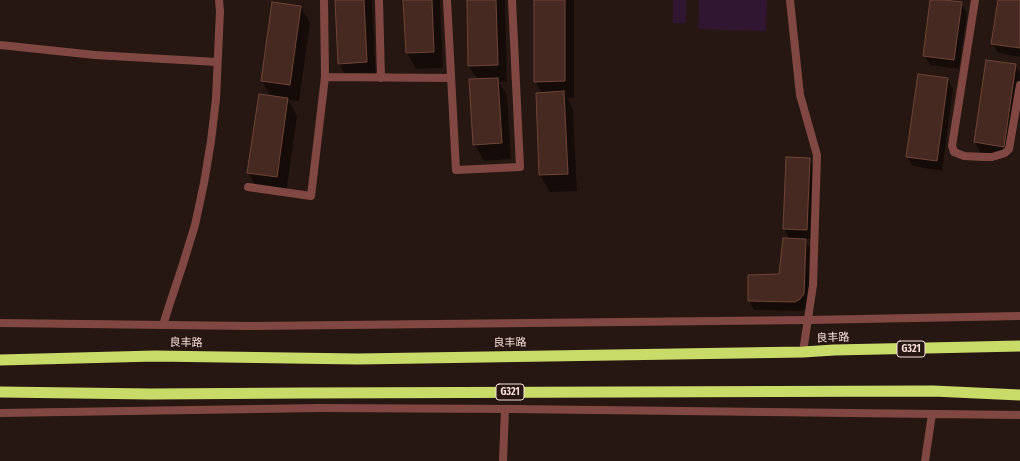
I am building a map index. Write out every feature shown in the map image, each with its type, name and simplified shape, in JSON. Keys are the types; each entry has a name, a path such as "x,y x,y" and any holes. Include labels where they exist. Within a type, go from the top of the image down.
{"highway":[{"name":"良丰路","path":"0,360 155,356 358,359 803,352 1020,346"},
{"name":"G321","path":"0,392 159,394 320,392 933,391 1020,395"}],"street":[{"path":"163,325 194,225 204,183 216,98 220,12 219,0"},
{"path":"248,187 311,196 325,77 324,0"},
{"path":"379,0 382,78"},
{"path":"447,0 456,170 520,168 512,0"},
{"path":"790,0 800,95 817,155 813,286 803,352"},
{"path":"975,0 952,146 954,152 964,156 992,157 1005,153 1009,149 1020,85"},
{"path":"0,44 95,55 217,62"},
{"path":"325,77 451,78"},
{"path":"0,323 266,326 1020,316"},
{"path":"0,413 320,408 1020,415"},
{"path":"503,461 504,409"},
{"path":"925,461 932,414"}],"shaded area":[{"path":"673,0 686,0 686,23 673,23"},
{"path":"699,0 767,0 766,31 698,29"}],"building":[{"path":"335,0 364,0 367,62 338,64"},
{"path":"403,0 432,0 434,52 406,53"},
{"path":"467,0 496,0 498,65 468,66"},
{"path":"534,0 565,0 565,81 534,82"},
{"path":"930,0 962,2 954,60 923,56"},
{"path":"998,0 1020,0 1020,48 991,44"},
{"path":"272,2 301,6 290,85 261,81"},
{"path":"986,60 1016,64 1004,147 974,142"},
{"path":"918,74 948,78 937,161 906,157"},
{"path":"498,78 502,143 473,145 469,79"},
{"path":"564,91 568,174 539,175 536,93"},
{"path":"259,94 288,98 277,177 247,173"},
{"path":"786,157 810,158 807,230 783,229"},
{"path":"783,238 806,239 804,294 795,302 748,301 748,275 779,274"}]}
